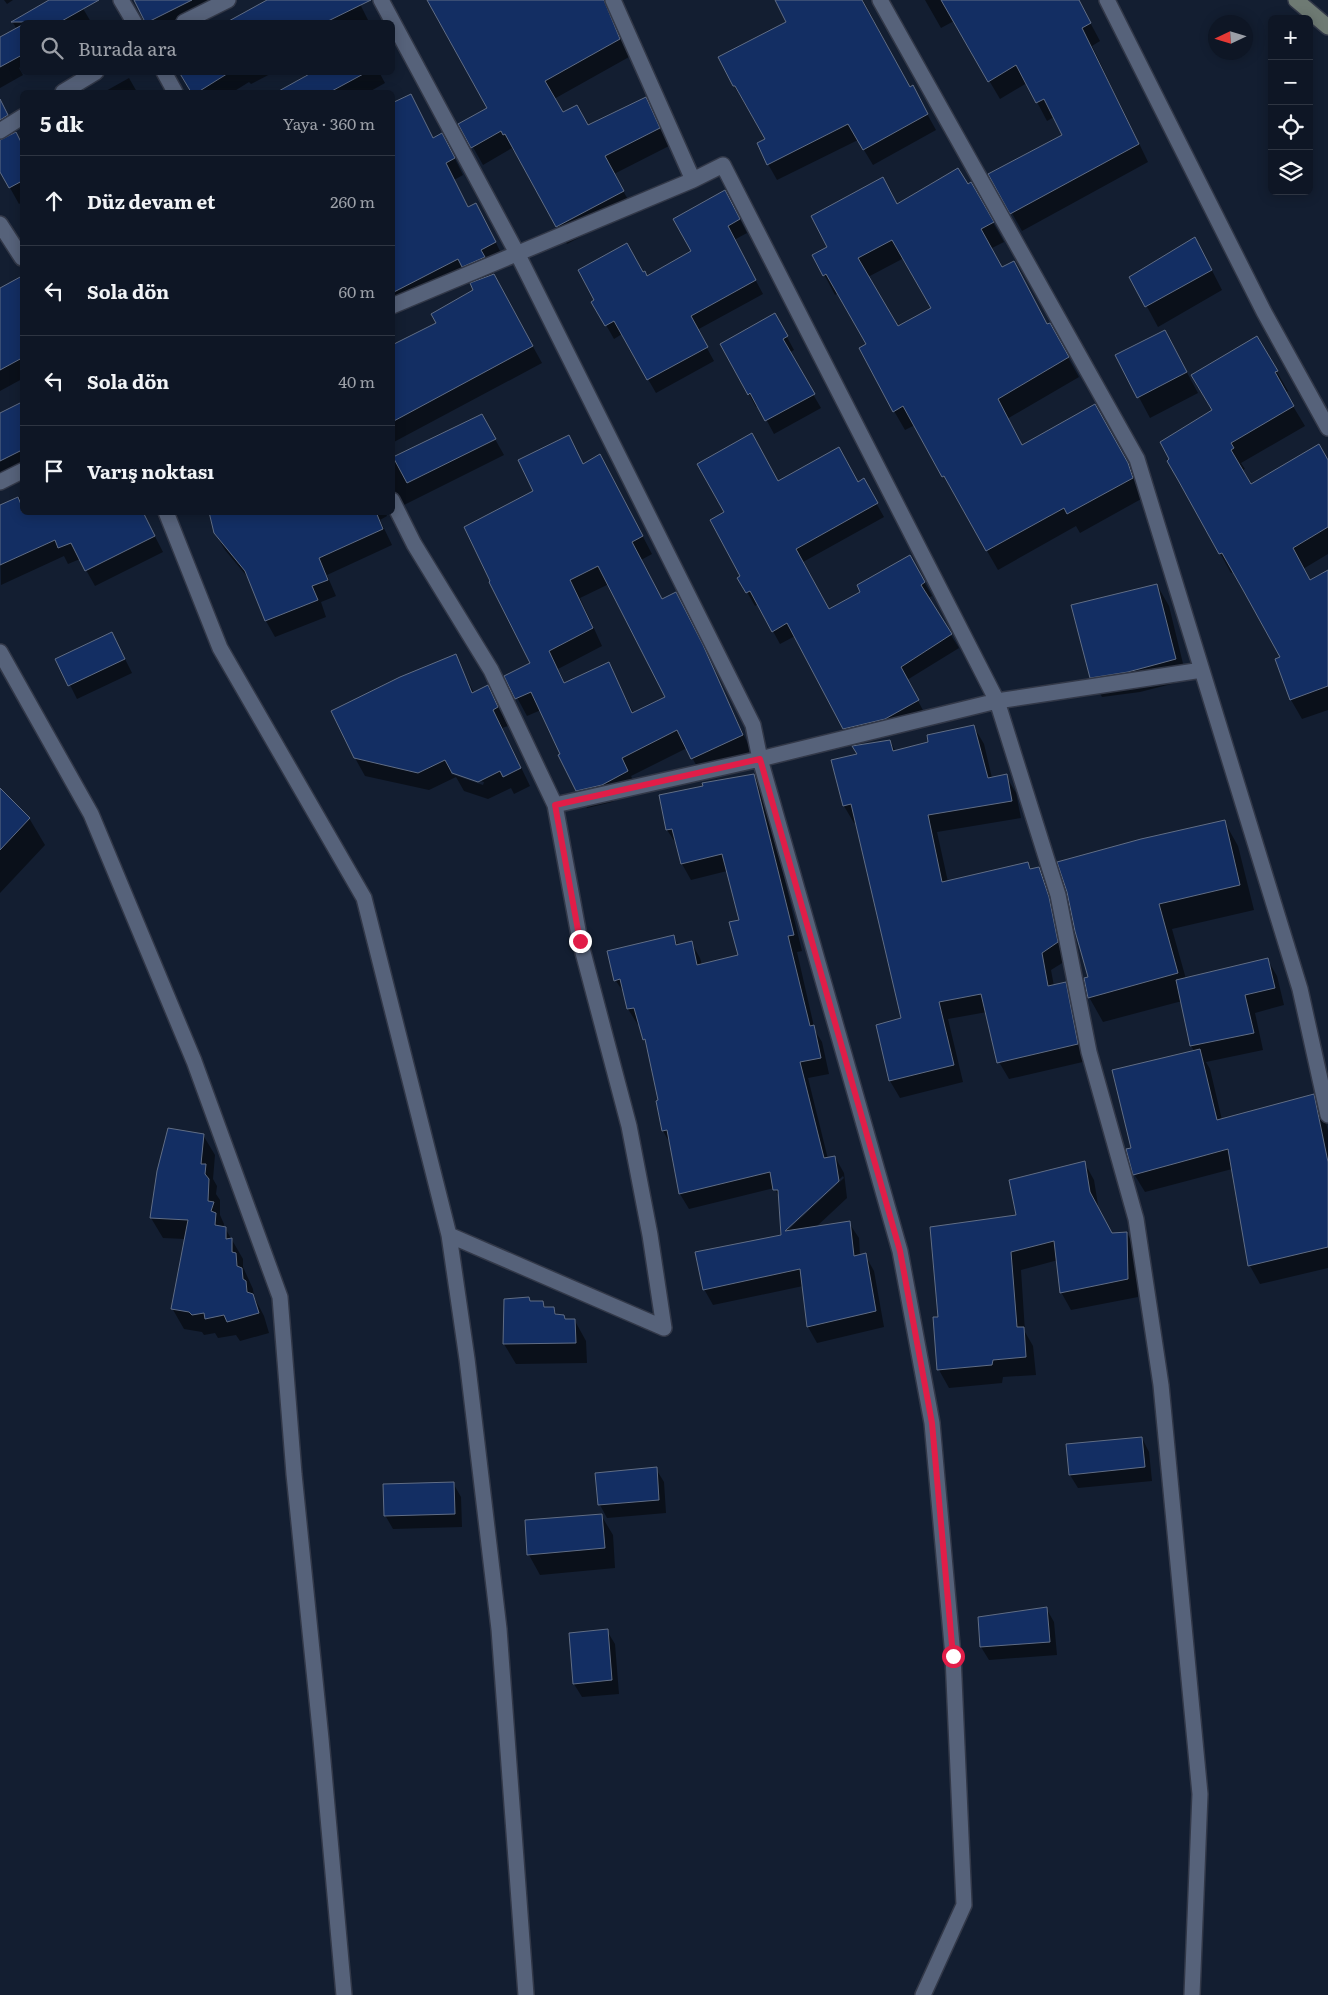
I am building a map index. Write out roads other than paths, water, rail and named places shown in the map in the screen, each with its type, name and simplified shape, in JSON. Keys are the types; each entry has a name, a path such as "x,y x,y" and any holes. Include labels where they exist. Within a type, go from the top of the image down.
{"main road":[{"path":"1296,0 1328,27"}],"street":[{"path":"121,0 133,20"},
{"path":"188,20 228,0"},
{"path":"381,0 392,20"},
{"path":"613,0 693,180"},
{"path":"880,0 1137,459 1300,989 1328,1115"},
{"path":"1107,0 1264,312 1328,428"},
{"path":"395,26 518,254 753,725 760,759 900,1251 932,1423 953,1656 964,1905 922,1995"},
{"path":"66,90 91,75"},
{"path":"166,75 174,90"},
{"path":"0,131 20,118"},
{"path":"395,305 693,180 723,165 997,701 1058,895 1089,1052 1136,1219 1161,1385 1200,1794 1192,1995"},
{"path":"0,224 20,255"},
{"path":"0,482 20,472"},
{"path":"395,506 414,544 491,670 555,805 580,941 629,1126 650,1235 664,1328 449,1235"},
{"path":"167,515 220,648 364,898 449,1235 467,1359 499,1629 526,1995"},
{"path":"0,652 91,814 194,1061 280,1297 294,1474 321,1739 344,1995"},
{"path":"555,805 760,759 997,701 1202,670"}]}
